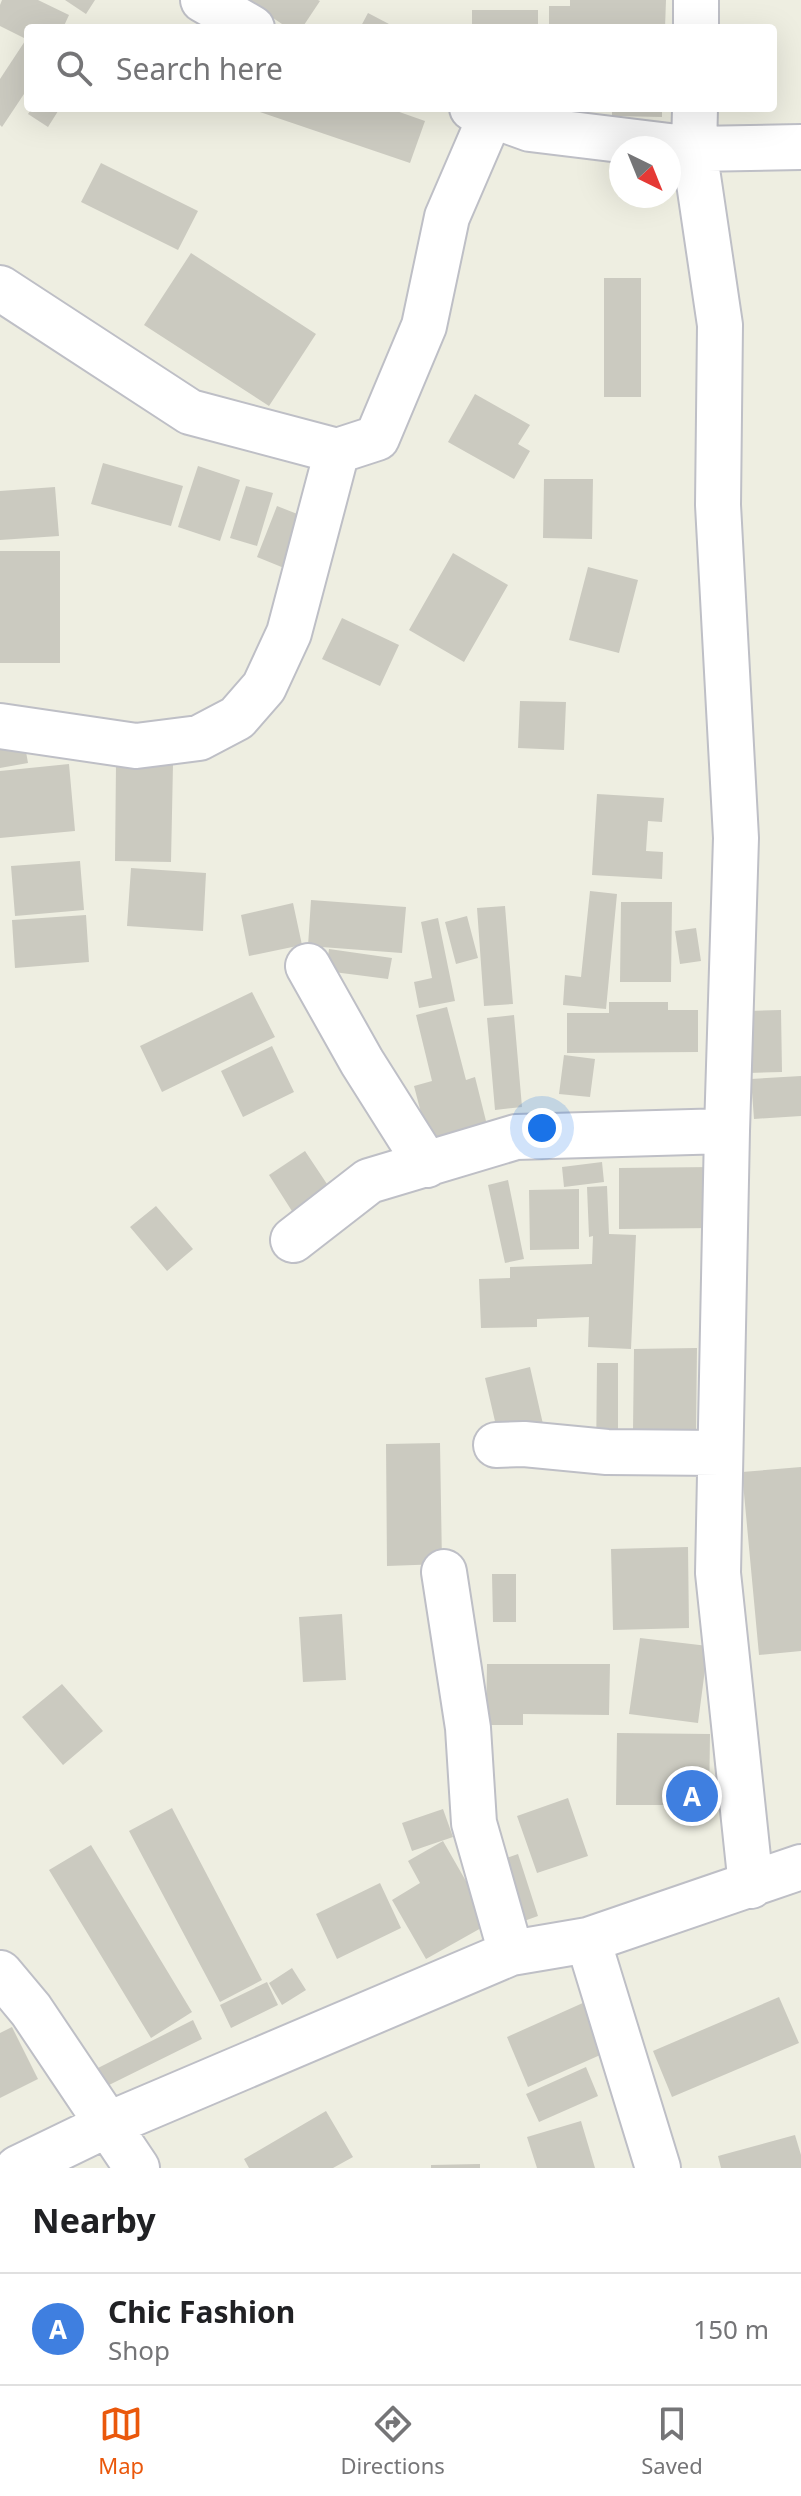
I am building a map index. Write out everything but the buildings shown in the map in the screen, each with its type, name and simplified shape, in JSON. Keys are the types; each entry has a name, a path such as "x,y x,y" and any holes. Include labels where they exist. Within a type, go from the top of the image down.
{"street":[{"path":"203,0 245,24"},
{"path":"696,0 696,24"},
{"path":"0,288 190,412 337,451 377,438 424,326 447,217 481,112"},
{"path":"484,112 530,129 694,129 801,147"},
{"path":"694,129 720,325 718,505 736,838 718,1573 751,1886"},
{"path":"0,726 136,746 199,738 237,718 264,687 289,633 337,451"},
{"path":"308,966 362,1062 427,1165"},
{"path":"293,1240 369,1181 516,1137 727,1131"},
{"path":"496,1445 524,1444 607,1452 720,1453"},
{"path":"444,1572 468,1728 474,1823 511,1953"},
{"path":"18,2168 109,2124 511,1953 588,1940 801,1867"},
{"path":"588,1940 658,2168"},
{"path":"0,1973 31,2010 137,2168"}],"place":[{"name":"Chic Fashion","path":"692,1796"}]}
